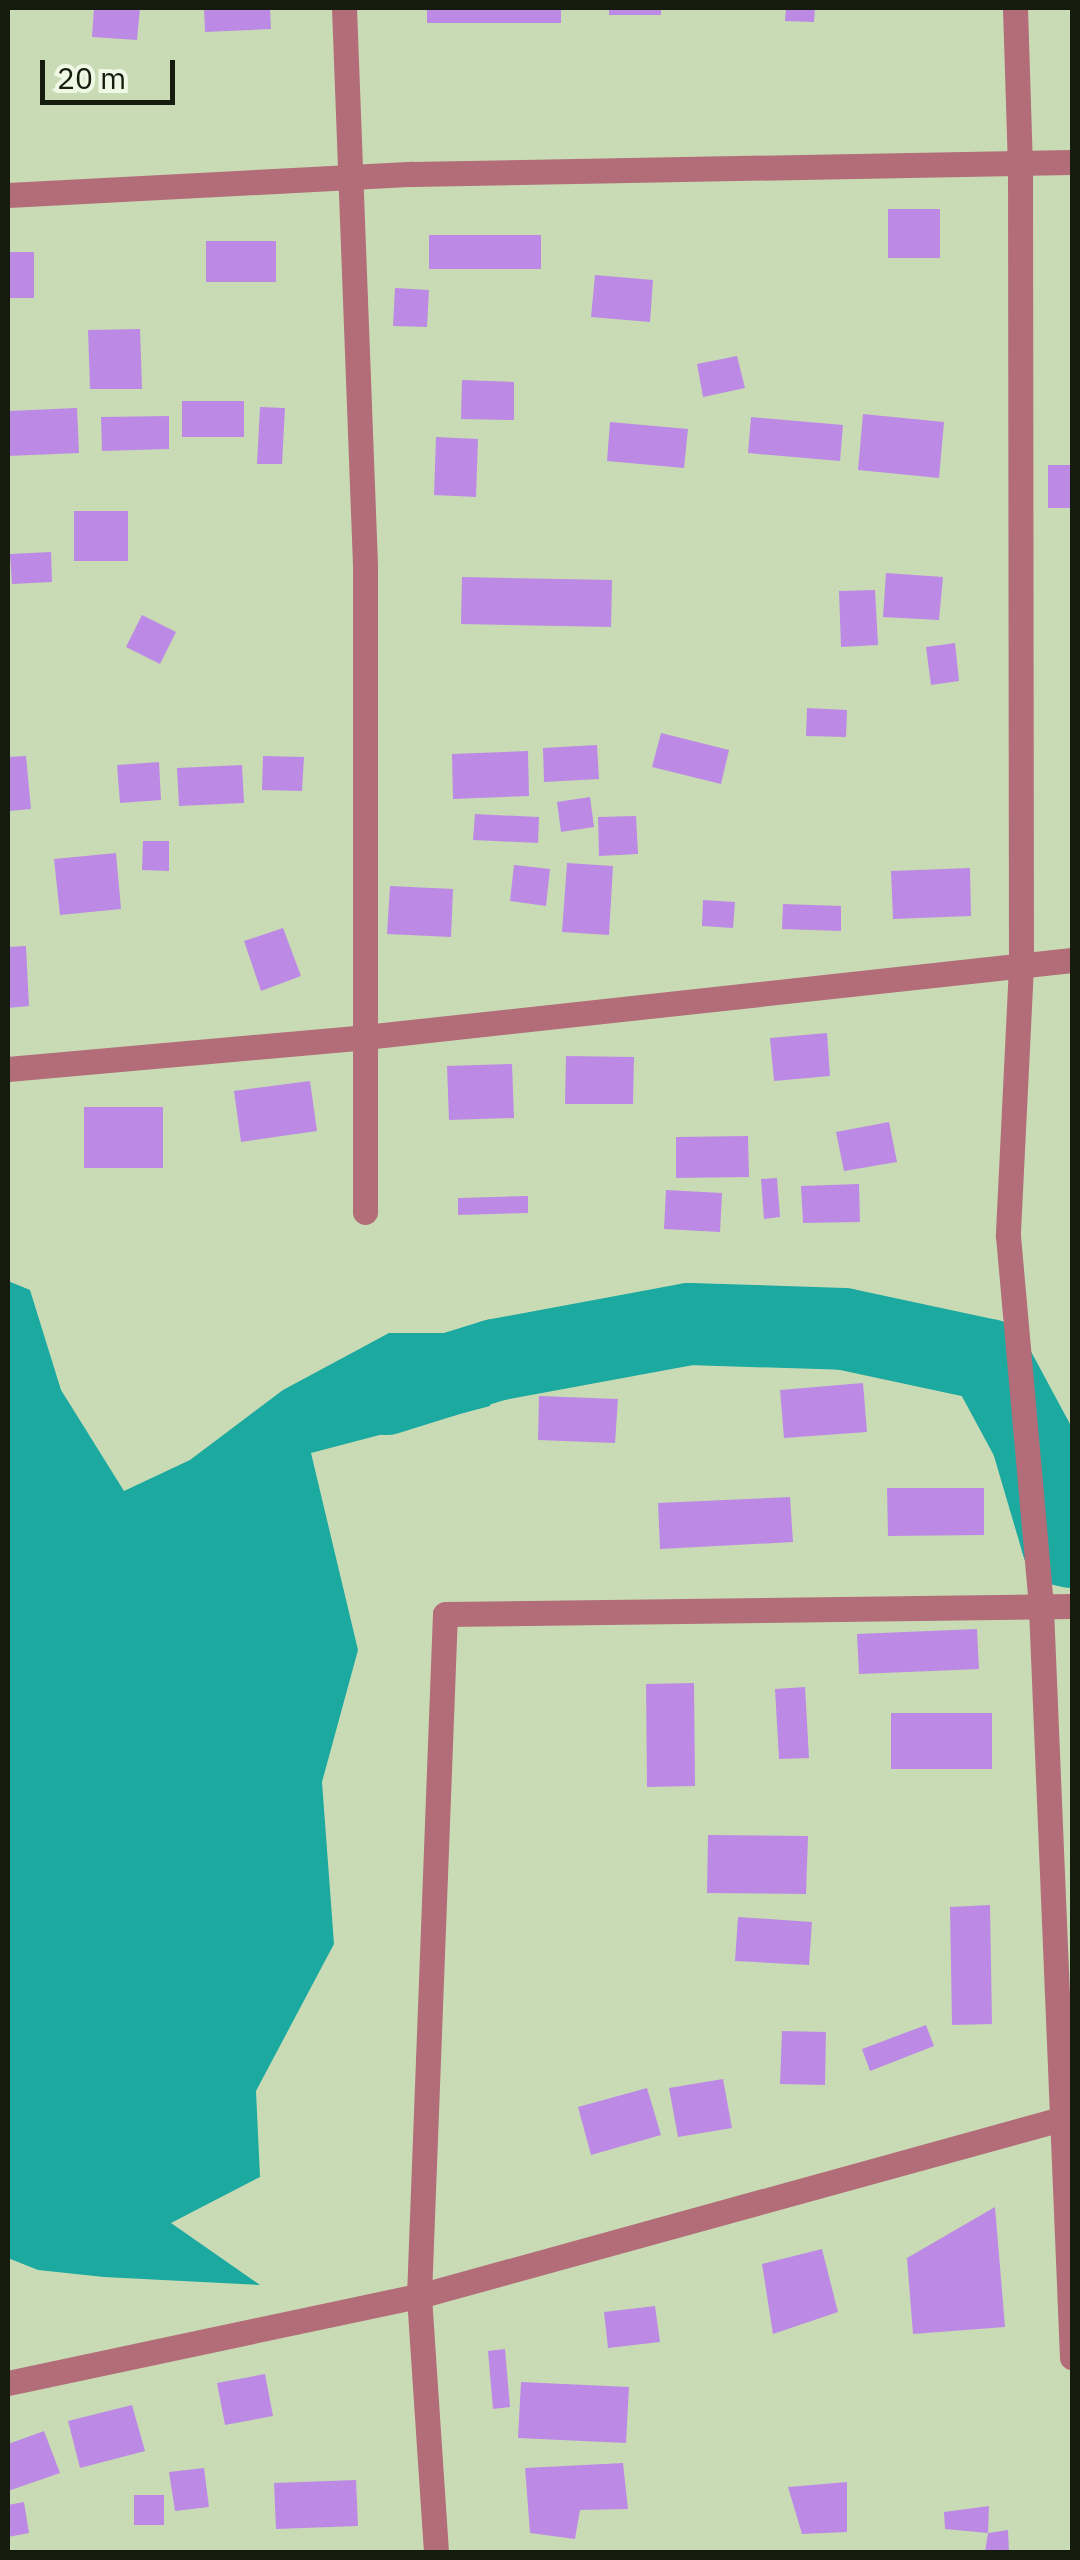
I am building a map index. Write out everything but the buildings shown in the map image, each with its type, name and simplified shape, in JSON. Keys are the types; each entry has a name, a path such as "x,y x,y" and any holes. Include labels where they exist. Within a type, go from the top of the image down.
{"street":[{"path":"344,8 365,566 365,1212"},
{"path":"1014,8 1020,163 1021,966 1008,1236 1041,1608 1068,2117 1072,2357"},
{"path":"8,195 350,177 1072,162"},
{"path":"8,1068 365,1037 1072,960"},
{"path":"436,2552 419,2296 445,1614 1072,1606"},
{"path":"8,2383 419,2296 1068,2117"}],"water":[{"path":"8,1281 30,1290 61,1390 124,1491 190,1460 283,1390 389,1333 498,1333 490,1406 311,1453 358,1650 322,1782 334,1944 256,2091 260,2177 171,2223 260,2285 38,2270 8,2258"}],"waterway":[{"path":"386,1394 495,1360 689,1324 844,1329 989,1360 1032,1440 1063,1545 1072,1547"}]}
